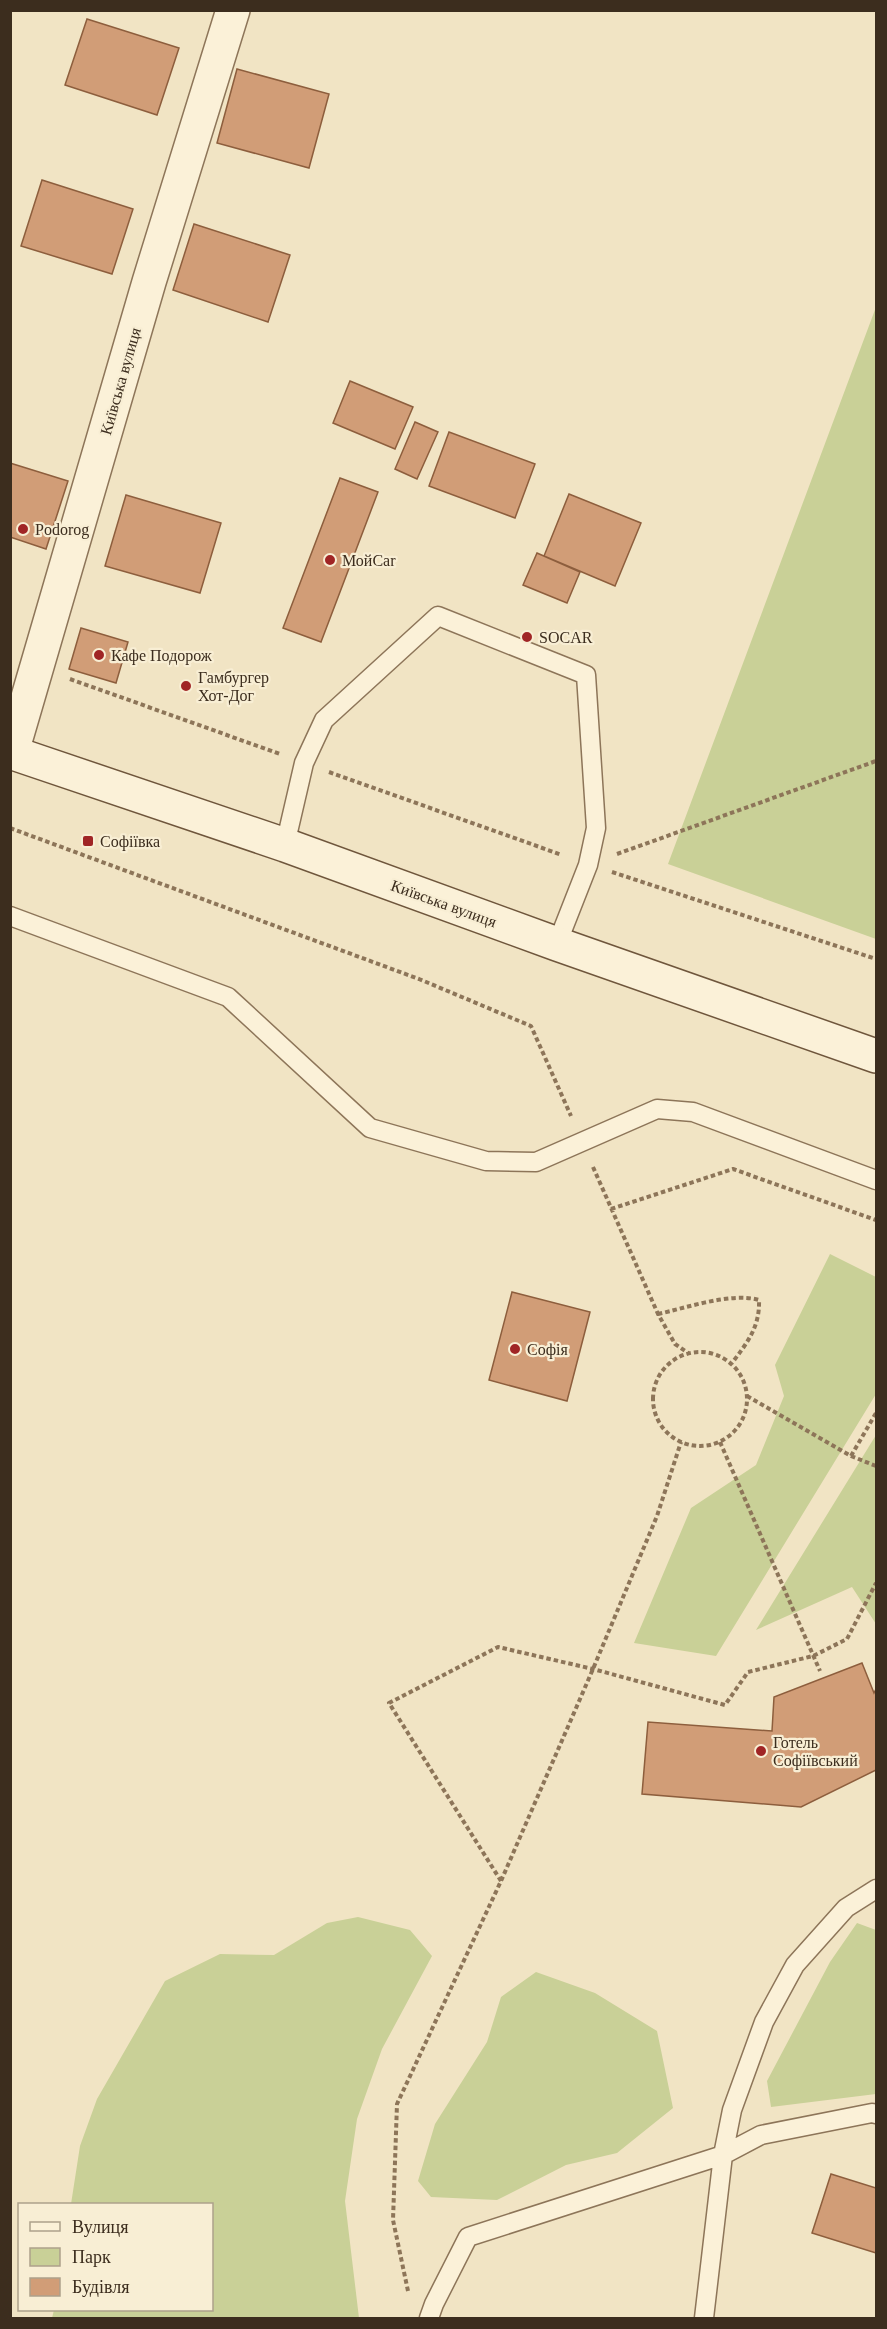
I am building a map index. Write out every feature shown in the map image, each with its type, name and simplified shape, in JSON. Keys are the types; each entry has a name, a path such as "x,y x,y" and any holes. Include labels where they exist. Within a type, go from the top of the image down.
{"main road":[{"name":"Київська вулиця","path":"233,10 148,282 11,752 285,845 876,1056"}],"lane":[{"path":"285,845 304,763 324,720 438,616 586,675 596,828 588,864 557,944"},
{"path":"10,916 228,998 370,1128 486,1161 536,1162 657,1109 693,1112 876,1180"},
{"path":"704,2319 723,2155 732,2110 764,2022 795,1965 846,1908 876,1889"},
{"path":"429,2319 434,2304 468,2237 723,2155 760,2135 876,2114"}],"path":[{"path":"37,667 588,864 876,959"},
{"path":"588,864 876,761"},
{"path":"10,828 419,979 531,1026 658,1314 675,1344 688,1353"},
{"path":"611,1209 733,1169 876,1220"},
{"path":"658,1314 734,1298 748,1297 759,1300 759,1314 753,1335 732,1363"},
{"path":"704,1351 719,1355 732,1363 746,1384 747,1396 746,1410 741,1423 732,1434 720,1442 707,1446 694,1446 681,1442 669,1434 660,1423 654,1409 653,1395 664,1368 675,1359 688,1353 704,1351"},
{"path":"747,1396 851,1456 876,1466"},
{"path":"851,1456 876,1413"},
{"path":"409,2297 393,2220 397,2104 501,1881 593,1669 657,1516 681,1442"},
{"path":"720,1442 820,1671"},
{"path":"501,1881 389,1703 498,1647 593,1669 725,1705 748,1672 813,1656 848,1639 876,1583"}],"green space":[{"path":"876,307 876,939 668,864"},
{"path":"830,1254 876,1277 876,1394 716,1656 634,1643 691,1508 756,1465 784,1396 775,1365"},
{"path":"876,1435 876,1624 852,1587 756,1630"},
{"path":"358,1917 410,1930 432,1956 382,2049 357,2119 345,2201 359,2318 52,2318 54,2311 213,2311 213,2203 71,2203 80,2146 97,2099 165,1981 220,1954 274,1955 327,1923"},
{"path":"857,1923 876,1930 876,2094 771,2107 767,2081 830,1962"},
{"path":"536,1972 595,1993 657,2031 673,2108 617,2153 566,2165 497,2200 431,2197 418,2181 435,2124 487,2042 501,1997"}],"building":[{"path":"87,19 179,48 157,115 65,85"},
{"path":"237,69 329,94 309,168 217,143"},
{"path":"42,180 133,209 112,274 21,246"},
{"path":"194,224 290,255 268,322 173,290"},
{"path":"350,381 413,407 395,449 333,423"},
{"path":"415,422 438,432 417,479 395,469"},
{"path":"449,432 535,464 515,518 429,486"},
{"path":"10,463 68,481 46,549 10,537"},
{"name":"МойCar","path":"340,478 378,492 321,642 283,628"},
{"path":"569,494 641,523 615,586 544,556"},
{"path":"126,495 221,523 200,593 105,566"},
{"path":"537,553 580,572 567,603 523,585"},
{"name":"Кафе Подорож","path":"81,628 128,642 116,683 69,669"},
{"path":"512,1292 590,1312 567,1401 489,1380"},
{"name":"Готель Софіївський","path":"862,1663 874,1693 876,1689 876,1770 801,1807 642,1794 648,1722 772,1731 774,1697"},
{"path":"831,2174 876,2188 876,2253 812,2233"}],"place":[{"name":"Podorog","path":"23,529"},
{"name":"МойCar","path":"330,560"},
{"name":"SOCAR","path":"527,637"},
{"name":"Кафе Подорож","path":"99,655"},
{"name":"Гамбургер Хот-Дог","path":"186,686"},
{"name":"Софіївка","path":"88,841"},
{"name":"Софія","path":"515,1349"},
{"name":"Готель Софіївський","path":"761,1751"}]}
